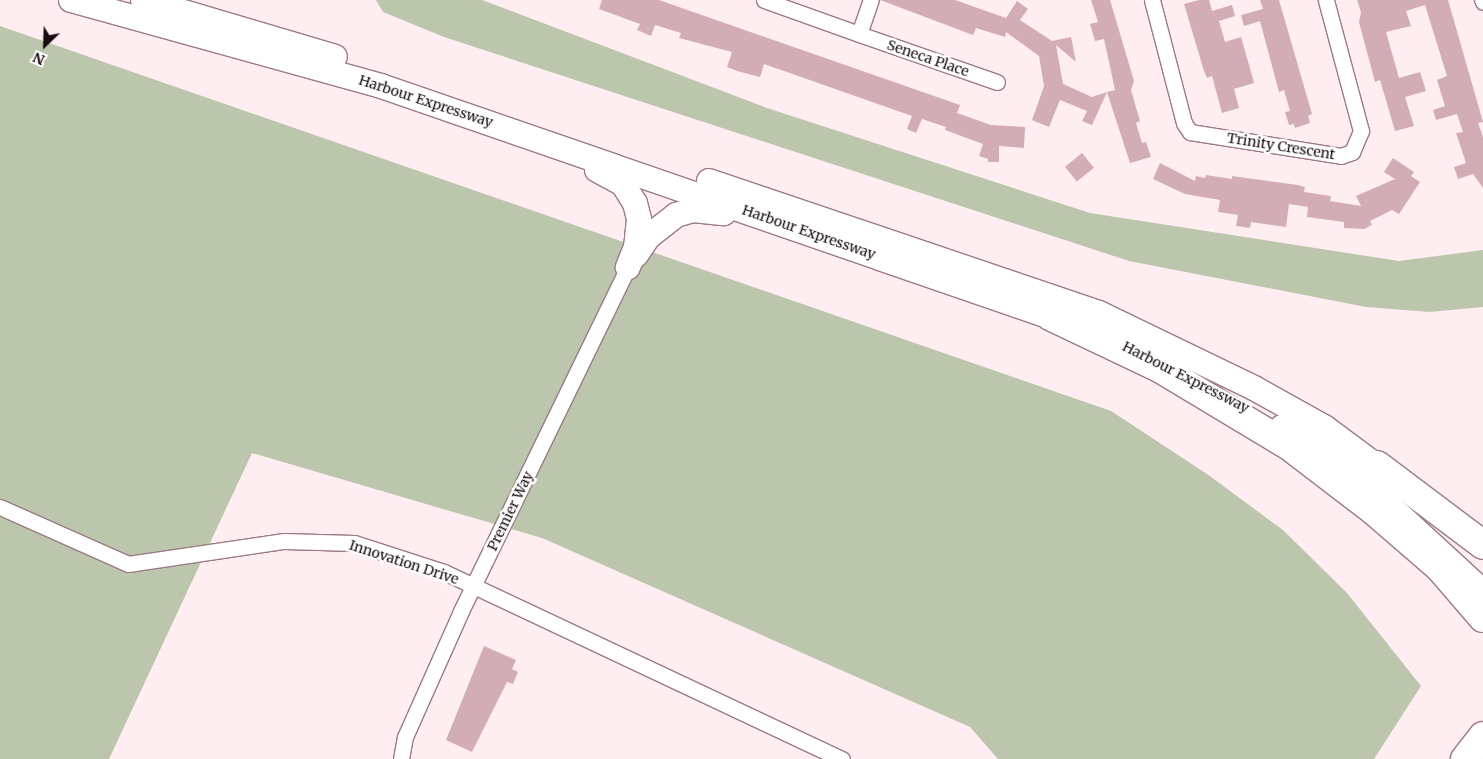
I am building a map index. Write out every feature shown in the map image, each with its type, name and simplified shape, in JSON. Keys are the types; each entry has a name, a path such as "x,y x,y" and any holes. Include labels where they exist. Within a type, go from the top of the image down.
{"highway":[{"path":"1050,316 1161,369 1289,446 1374,511 1432,562 1483,618"},
{"path":"1377,464 1483,545"},
{"path":"1465,759 1483,736"},
{"path":"1479,759 1483,755"}],"main road":[{"name":"Harbour Expressway","path":"71,0 381,86 1050,316 1127,346 1220,390 1302,439 1365,483 1483,592"},
{"name":"Harbour Expressway","path":"143,0 466,98 1099,313 1254,388 1324,427 1377,464 1483,558"},
{"path":"160,0 208,19"},
{"path":"510,129 622,184 635,203 639,219 636,247 628,267"},
{"path":"628,267 658,227 676,215 693,210 709,210 810,233"}],"street":[{"name":"Seneca Place","path":"764,0 997,82"},
{"path":"859,34 871,0"},
{"name":"Trinity Crescent","path":"1152,0 1184,123 1190,132 1341,156 1352,152 1360,131 1326,0"},
{"name":"Premier Way","path":"401,759 405,737 473,586 628,267"},
{"name":"Innovation Drive","path":"0,506 128,564 284,541 354,543 444,572 842,759"}],"green space":[{"path":"376,0 482,0 767,108 1090,213 1399,261 1483,250 1483,307 1429,312 1366,307 1129,261 444,37 383,12"},
{"path":"0,26 1111,411 1207,474 1283,530 1347,593 1421,686 1374,759 998,759 970,727 542,538 252,453 109,759 0,759"}],"building":[{"path":"602,0 659,0 960,105 957,113 991,125 1025,127 1024,148 999,146 999,162 988,162 988,159 979,156 983,144 945,130 946,127 922,119 916,133 907,129 912,116 764,64 760,77 737,71 727,67 732,52 679,38 681,33 655,25 651,36 637,30 640,24 599,9"},
{"path":"880,0 955,0 1006,18 1017,1 1028,9 1020,20 1052,41 1071,37 1076,62 1056,45 1063,84 1092,97 1107,92 1092,125 1082,121 1087,111 1060,100 1049,127 1032,120 1044,86 1039,56 1006,32 1005,37 976,28 973,35"},
{"path":"1091,0 1110,0 1134,81 1131,90 1140,121 1136,123 1142,143 1146,142 1151,157 1130,163 1107,92 1115,90 1104,39 1095,41 1090,24 1098,22"},
{"path":"1199,0 1209,0 1212,11 1232,5 1235,16 1219,21 1225,42 1241,37 1254,83 1234,89 1239,108 1222,113 1212,76 1207,78 1204,71 1184,4"},
{"path":"1260,0 1279,0 1312,114 1308,116 1310,123 1295,128 1294,124 1289,125 1285,112 1290,111 1284,90 1279,92 1260,21 1244,26 1241,15 1263,9"},
{"path":"1357,0 1448,0 1483,122 1478,123 1483,137 1483,188 1473,174 1458,179 1454,167 1466,163 1456,133 1463,132 1457,114 1436,120 1433,110 1445,106 1437,80 1447,76 1425,5 1406,11 1411,26 1386,32 1399,78 1420,72 1426,91 1405,97 1414,126 1395,131 1380,80 1375,82 1359,22 1361,12"},
{"path":"1082,153 1094,168 1077,182 1065,167"},
{"path":"1393,158 1414,172 1411,176 1420,182 1399,214 1392,210 1370,221 1372,225 1364,229 1344,228 1344,222 1307,217 1308,207 1289,204 1286,227 1251,222 1250,228 1236,226 1238,215 1218,212 1220,200 1185,194 1153,179 1160,163 1195,181 1196,176 1205,178 1206,175 1232,179 1232,176 1298,185 1305,187 1304,192 1331,196 1330,201 1361,206 1356,196 1395,179 1384,172"},
{"path":"484,646 516,660 512,669 518,672 513,684 507,682 472,752 446,740"}]}
